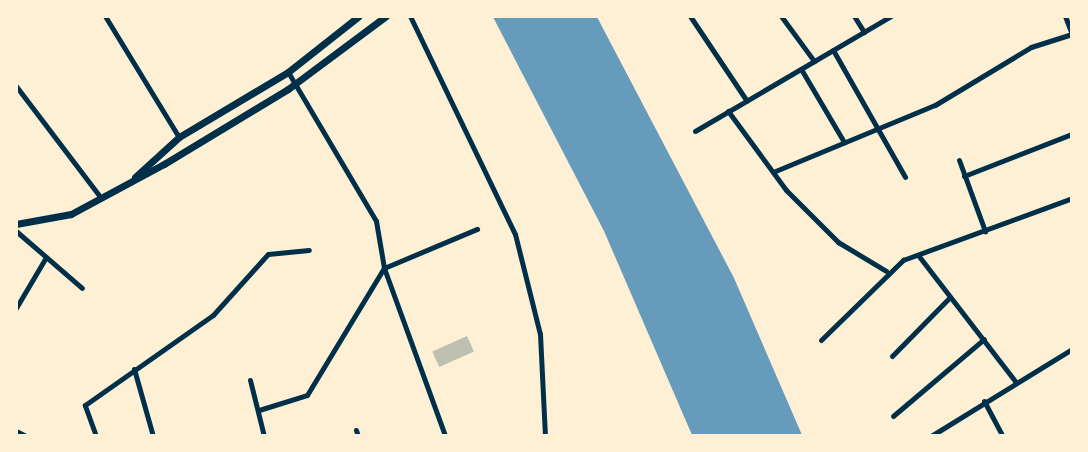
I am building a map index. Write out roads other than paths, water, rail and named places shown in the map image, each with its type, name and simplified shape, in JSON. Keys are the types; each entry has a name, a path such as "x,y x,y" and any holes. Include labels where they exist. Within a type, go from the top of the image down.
{"street":[{"path":"105,16 179,137"},
{"path":"130,182 179,137 288,72 359,16"},
{"path":"16,224 72,214 130,182 288,89 386,16"},
{"path":"410,16 515,234 540,333 545,435"},
{"path":"690,16 747,101"},
{"path":"781,16 814,61"},
{"path":"854,16 864,32"},
{"path":"695,131 891,16"},
{"path":"773,172 975,85 1031,47 1071,34 1065,16"},
{"path":"833,50 906,177"},
{"path":"801,69 844,142"},
{"path":"288,72 376,222 384,268 445,435"},
{"path":"16,86 101,198"},
{"path":"728,111 773,172 838,242 886,272"},
{"path":"964,176 1071,134"},
{"path":"959,160 985,231"},
{"path":"821,340 886,272 918,255 1071,198"},
{"path":"259,410 306,395 384,268 477,229"},
{"path":"16,231 82,288"},
{"path":"96,435 85,405 213,315 268,254 309,250"},
{"path":"918,255 948,299 984,339 1016,381"},
{"path":"16,308 46,257"},
{"path":"892,356 948,299"},
{"path":"893,416 984,339"},
{"path":"931,435 1071,349"},
{"path":"134,369 153,435"},
{"path":"250,380 264,435"},
{"path":"984,401 1003,435"},
{"path":"16,430 26,435"}],"water":[{"path":"493,17 597,17 734,278 802,435 692,435 604,231"}]}
